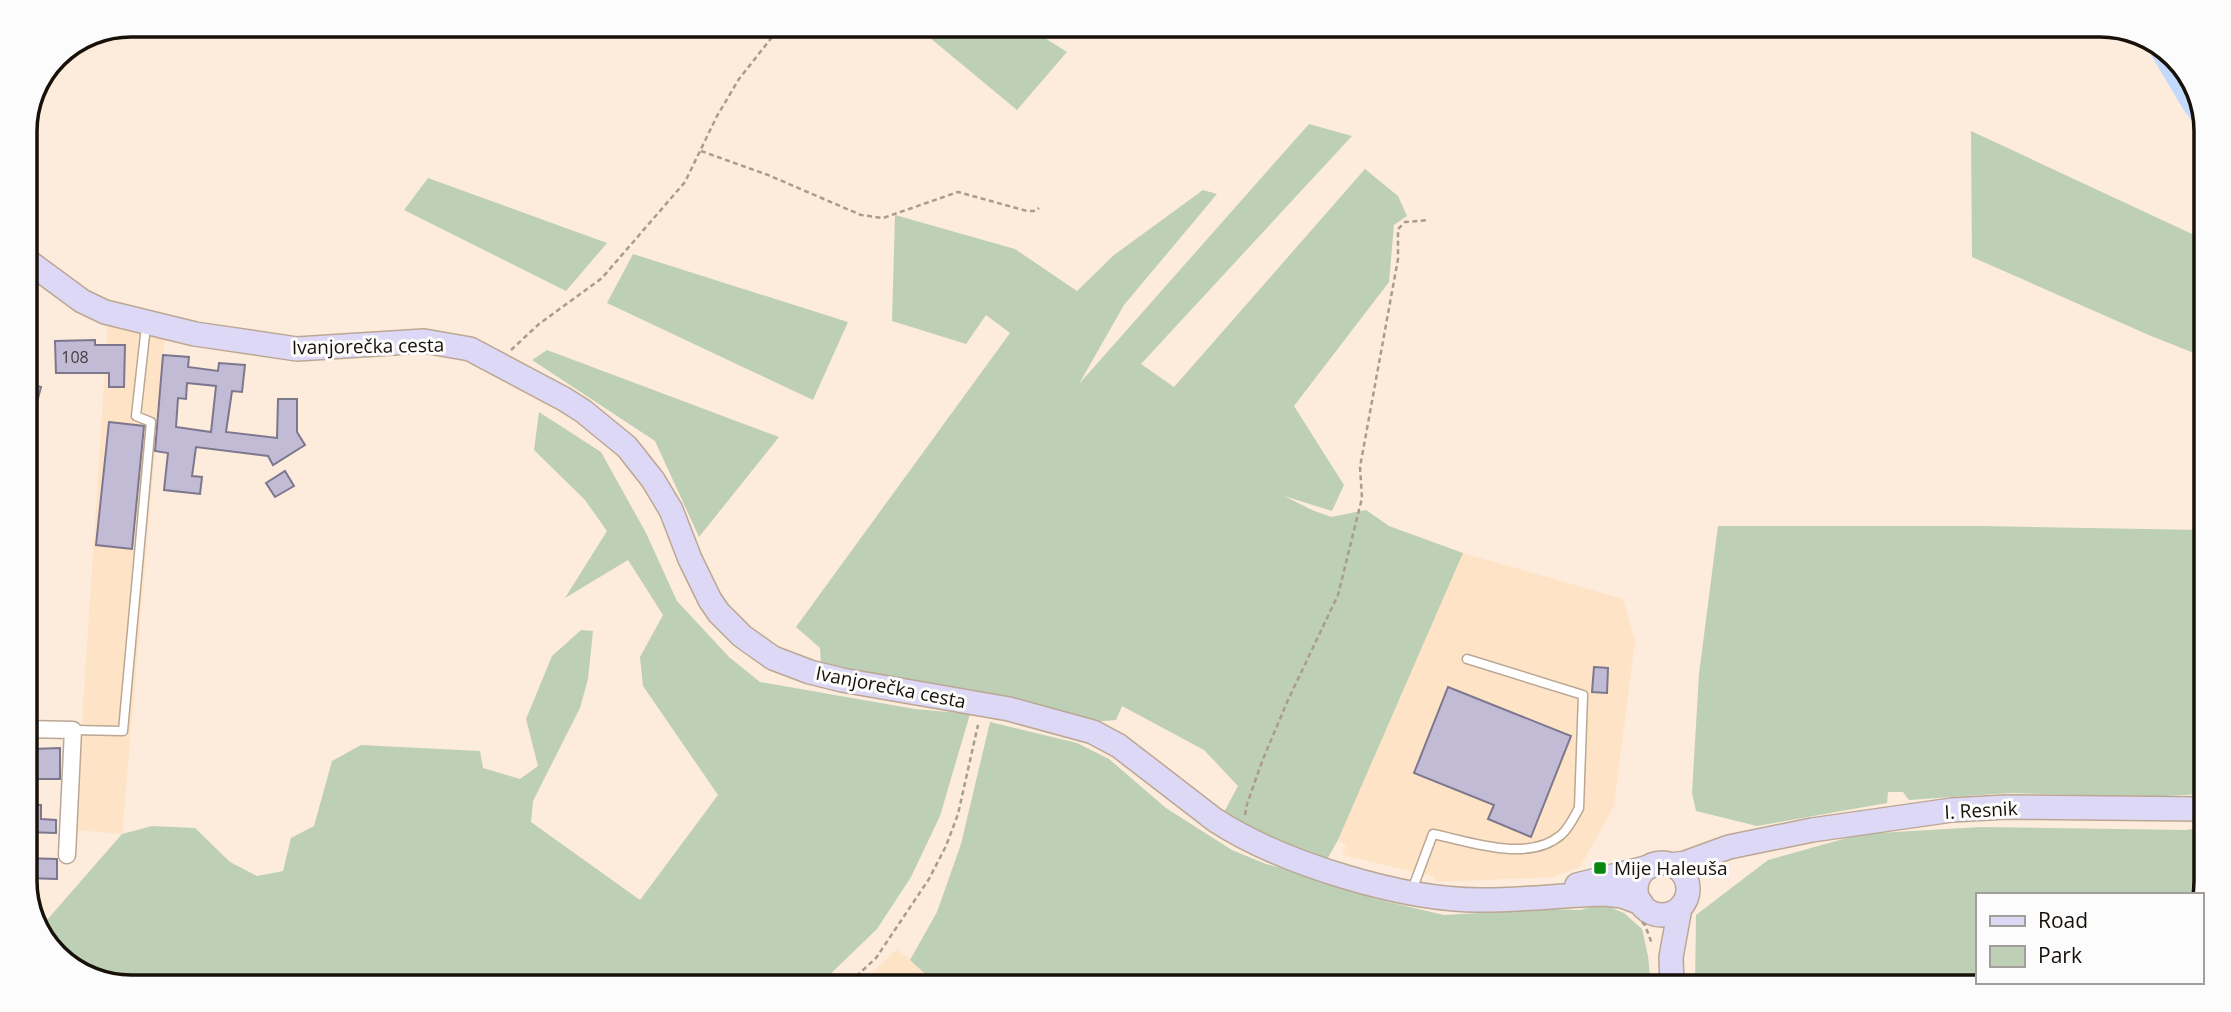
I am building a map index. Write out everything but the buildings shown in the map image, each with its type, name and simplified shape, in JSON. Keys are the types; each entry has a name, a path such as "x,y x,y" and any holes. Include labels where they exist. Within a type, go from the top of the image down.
{"main road":[{"name":"Ivanjorečka cesta","path":"37,268 82,301 105,313 195,334 297,349 424,341 470,349 500,364 583,411 610,432 640,462 671,510 710,600 730,625 773,658 810,672 856,683 981,704 1077,726 1119,746 1215,821 1240,835 1279,854 1346,876 1411,893 1452,899 1605,894 1622,896 1641,909"},
{"name":"I. Resnik","path":"1660,866 1685,863 1729,847 1863,822 1952,810 2006,807 2194,809"},
{"name":"I. Resnik","path":"1684,898 1698,878 1716,864 1766,840"},
{"name":"Ivanjorečka cesta","path":"1541,897 1577,885 1660,866"},
{"path":"1662,951 1684,898 1684,874 1660,866 1638,879 1636,887 1641,909 1661,930 1662,951 1669,975"},
{"path":"1641,909 1663,915 1672,913 1684,898"}],"street":[{"path":"37,729 73,730 67,855"}],"lane":[{"path":"73,730 123,731 151,422 136,416 146,323"},
{"path":"1411,893 1433,834 1518,850 1541,846 1560,836 1571,824 1579,808 1583,695 1468,659"}],"path":[{"path":"500,364 539,324 602,278 685,182 717,116 739,79 772,37"},
{"path":"701,151 768,175 861,215 883,218 958,192 1027,211 1039,208"},
{"path":"1240,835 1247,804 1263,759 1338,595 1363,498 1360,467 1398,259 1398,229 1405,222 1429,220"},
{"path":"858,975 876,958 929,879 946,846 958,814 978,730 981,704"},
{"path":"1641,909 1645,925 1662,951"}],"shaded area":[{"path":"108,322 165,337 122,834 75,830"},
{"path":"1463,553 1623,599 1635,641 1614,806 1580,867 1554,877 1437,882 1432,876 1342,855 1347,846 1338,840"},
{"path":"897,949 926,975 870,975"}],"green space":[{"path":"929,37 1043,37 1067,52 1017,110"},
{"path":"1309,124 1352,136 1141,364 1174,387 1365,169 1398,196 1407,216 1394,225 1389,282 1294,406 1344,485 1332,511 1284,496 1331,517 1366,510 1389,526 1463,553 1338,840 1326,861 1294,852 1223,814 1238,786 1204,750 1122,706 1116,720 1092,722 821,665 820,648 796,627 1010,333 986,315 966,344 892,321 895,215 1015,249 1077,291 1114,255 1203,190 1217,194 1124,305 1079,384"},
{"path":"1971,131 2194,235 2194,353 2151,336 1972,257"},
{"path":"428,178 607,243 566,291 404,210"},
{"path":"633,254 848,322 813,400 607,303"},
{"path":"547,350 779,437 699,537 655,441 532,360"},
{"path":"539,412 601,452 646,533 677,601 729,657 760,682 915,709 970,714 940,816 911,877 877,929 829,975 131,975 95,968 64,948 46,922 122,834 152,826 195,828 230,862 257,876 283,871 291,838 314,826 332,761 361,745 480,751 483,768 520,779 538,766 526,719 552,656 581,630 593,631 588,679 580,708 533,801 531,822 640,900 718,795 643,686 640,657 663,615 628,560 565,598 607,531 585,500 534,450"},
{"path":"1718,526 1982,526 2194,530 2194,794 2149,797 2010,793 1909,800 1903,792 1888,792 1887,803 1757,826 1696,811 1692,793 1699,674"},
{"path":"990,722 1077,743 1109,759 1166,808 1232,850 1266,864 1376,899 1444,915 1580,910 1602,904 1624,913 1642,929 1650,975 926,975 910,960 937,912 961,844"},
{"path":"1981,827 2194,829 2193,893 1976,893 1976,975 1695,975 1696,915 1768,860 1861,834"}],"water":[{"path":"2148,49 2167,64 2182,84 2194,123"}],"place":[{"name":"Mije Haleuša","path":"1600,868"}]}
